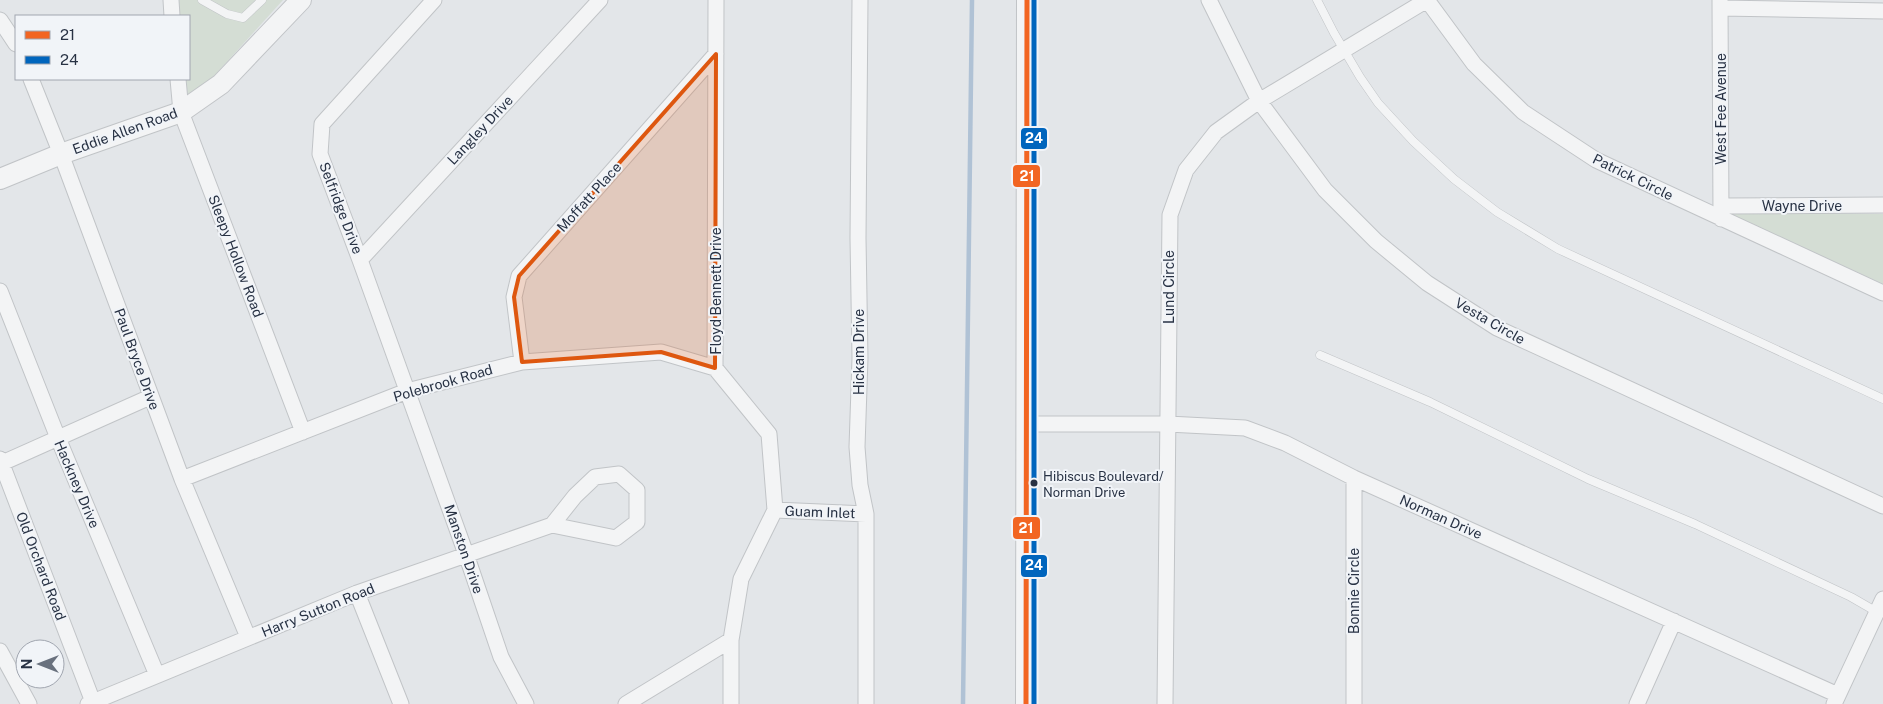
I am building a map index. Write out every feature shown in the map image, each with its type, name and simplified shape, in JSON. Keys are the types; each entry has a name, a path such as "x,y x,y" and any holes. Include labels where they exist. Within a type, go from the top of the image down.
{"street":[{"path":"171,0 172,15"},
{"name":"Eddie Allen Road","path":"0,179 61,154 181,112 222,84 301,0"},
{"name":"Selfridge Drive","path":"408,391 320,154 322,124 434,0"},
{"name":"Langley Drive","path":"360,260 600,0"},
{"name":"Floyd Bennett Drive","path":"716,0 715,368 769,434 775,510"},
{"name":"Hickam Drive","path":"860,0 858,238 860,358 857,446 860,485 866,514 866,704"},
{"path":"1026,704 1027,0"},
{"name":"Vesta Circle","path":"1209,0 1259,101 1325,190 1376,241 1427,283 1497,328 1883,506"},
{"name":"Lund Circle","path":"1165,704 1170,215 1186,170 1216,132 1259,101 1427,0"},
{"name":"Patrick Circle","path":"1427,0 1474,64 1523,112 1596,160 1721,212 1883,294"},
{"path":"1720,4 1883,10"},
{"name":"West Fee Avenue","path":"1720,4 1721,212"},
{"path":"0,20 15,42"},
{"name":"Moffatt Place","path":"522,362 514,297 518,276 716,54"},
{"name":"Paul Bryce Drive","path":"31,80 61,154 182,480 248,638"},
{"name":"Sleepy Hollow Road","path":"178,80 181,112 303,432"},
{"name":"Wayne Drive","path":"1721,212 1883,205"},
{"name":"Hackney Drive","path":"0,291 58,438 157,675"},
{"name":"Polebrook Road","path":"182,480 408,391 522,362 661,352 715,368"},
{"name":"Manston Drive","path":"408,391 501,657 526,704"},
{"path":"1,462 150,397"},
{"name":"Norman Drive","path":"1026,424 1168,424 1245,428 1285,443 1354,478 1674,622 1836,700"},
{"name":"Old Orchard Road","path":"1,462 90,703"},
{"path":"618,474 637,490 637,522 616,538 552,525 575,496 595,476 618,474"},
{"name":"Bonnie Circle","path":"1354,478 1354,704"},
{"path":"732,704 731,640 741,579 775,510"},
{"name":"Guam Inlet","path":"775,510 866,514"},
{"name":"Harry Sutton Road","path":"90,703 358,593 552,525"},
{"path":"358,593 401,704"},
{"path":"1836,700 1880,605"},
{"path":"1637,704 1674,622"},
{"path":"626,704 731,640"},
{"path":"0,651 29,704"}],"lane":[{"path":"202,0 227,14 243,18 262,0"},
{"path":"1317,0 1360,77 1378,102 1413,141 1454,179 1497,212 1558,249 1883,400"},
{"path":"1320,354 1430,402 1588,480 1695,524 1851,597 1880,605"}],"highlighted area":[{"path":"716,54 715,368 661,352 522,362 514,297 519,276"}],"shaded area":[{"path":"179,0 283,0 205,86 188,98 186,80 190,80 190,15 180,15"},
{"path":"1725,212 1883,214 1883,284"}],"waterway":[{"path":"963,704 972,0"}],"transit line":[{"name":"21","path":"1026,704 1027,0"},
{"name":"24","path":"1034,0 1034,704"}],"place":[{"name":"Hibiscus Boulevard/ Norman Drive","path":"1034,483"}]}
